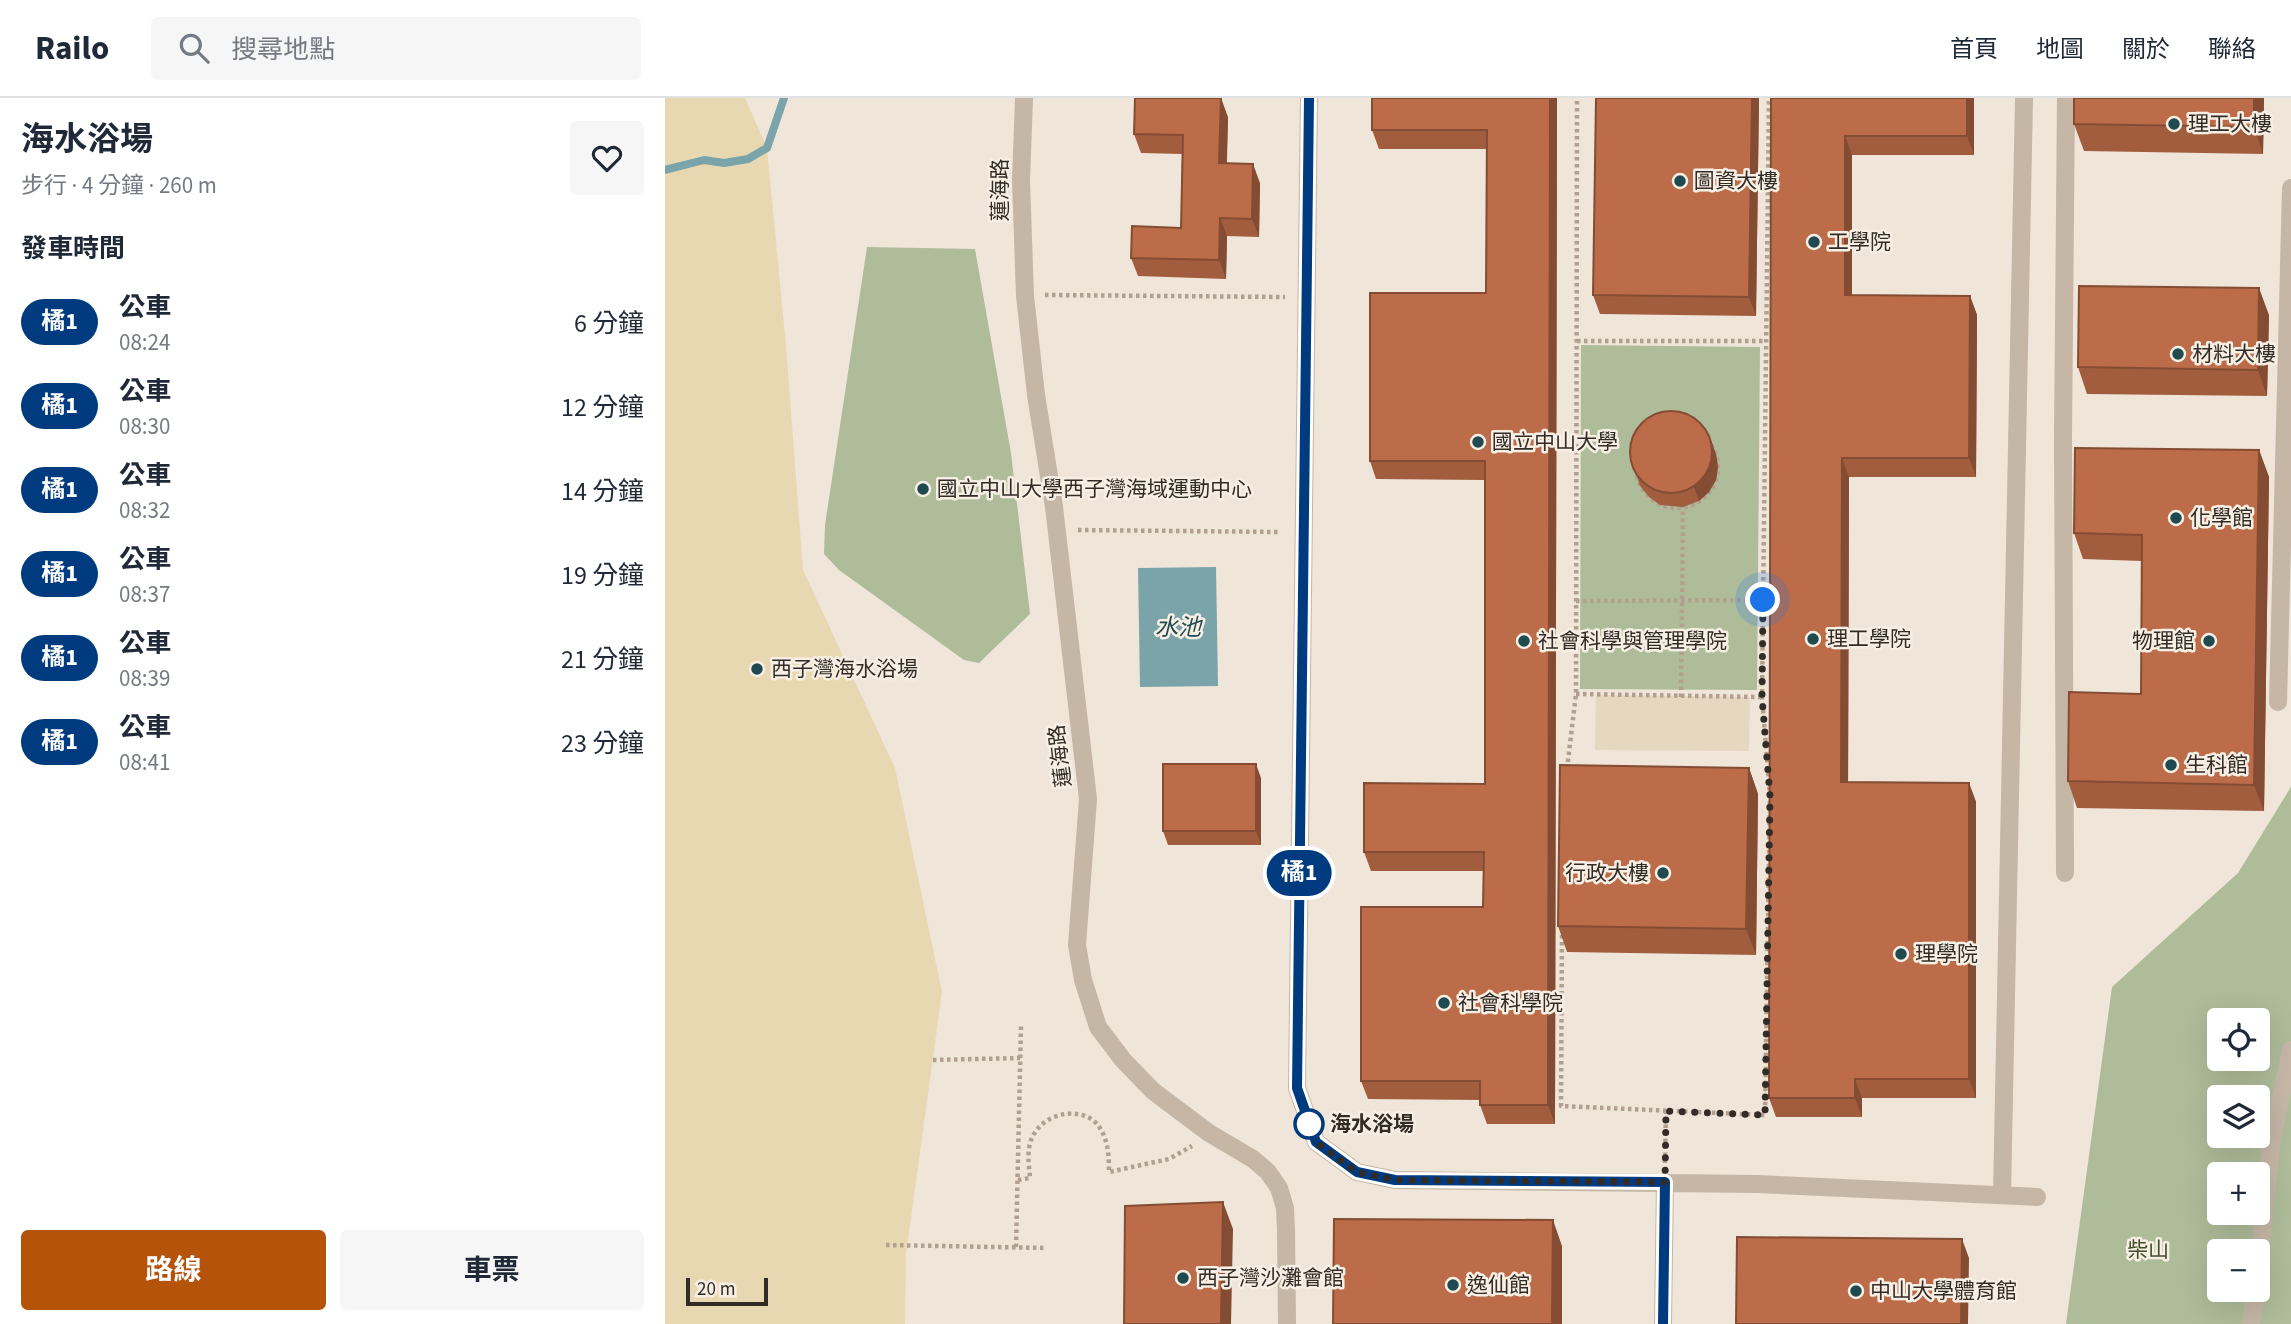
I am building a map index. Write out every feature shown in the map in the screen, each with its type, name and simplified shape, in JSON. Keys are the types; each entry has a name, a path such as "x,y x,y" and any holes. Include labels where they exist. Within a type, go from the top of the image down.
{"street":[{"name":"蓮海路","path":"1024,98 1021,180 1025,296 1036,395 1054,507 1088,799 1077,945 1083,980 1098,1027 1123,1060 1153,1091 1209,1133 1253,1159 1268,1172 1279,1188 1286,1219 1286,1324"},
{"path":"1309,98 1297,1088 1316,1142 1357,1172 1395,1180 1665,1182 2037,1197"},
{"path":"2002,1195 2024,98"},
{"path":"2065,873 2063,424 2066,98"},
{"path":"2278,702 2291,188"},
{"path":"2280,657 2291,641"},
{"path":"2261,1239 2272,1138 2291,1050"},
{"path":"1663,1324 1665,1182"},
{"path":"2251,1324 2254,1302"}],"path":[{"path":"1565,780 1576,694 1577,98"},
{"path":"1563,929 1561,1106 1765,1115 1770,796 1762,697 1769,98"},
{"path":"1038,295 1307,297"},
{"path":"1577,341 1766,341"},
{"path":"1688,427 1710,442 1716,454 1716,480 1709,492 1699,502 1683,508 1660,505 1649,497 1640,486 1636,473 1636,459 1641,446 1661,428 1688,427"},
{"path":"1681,697 1683,508"},
{"path":"1070,530 1279,532"},
{"path":"1576,601 1763,600"},
{"path":"1576,694 1762,697"},
{"path":"1016,1248 1021,1026"},
{"path":"933,1060 1020,1058"},
{"path":"1665,1182 1666,1111"},
{"path":"1018,1180 1030,1178 1028,1155 1032,1137 1041,1124 1057,1114 1080,1114 1094,1122 1109,1147 1109,1172 1169,1159 1190,1148 1209,1133"},
{"path":"885,1245 1047,1248"}],"green space":[{"name":"國立中山大學西子灣海域運動中心","path":"867,247 975,249 1011,453 1030,614 979,663 964,660 839,570 824,554 825,525"},
{"path":"1581,345 1760,347 1757,690 1580,689"},
{"name":"柴山","path":"2291,787 2291,1324 2066,1324 2112,987 2238,873"}],"sand":[{"name":"西子灣海水浴場","path":"665,98 745,98 767,148 786,346 803,570 895,768 942,992 906,1254 905,1324 665,1324"}],"shaded area":[{"path":"1596,695 1750,697 1749,751 1595,750"}],"water":[{"name":"水池","path":"1216,567 1218,686 1140,687 1138,568"}],"building":[{"path":"1135,98 1221,98 1219,163 1253,164 1252,219 1220,218 1219,260 1131,258 1132,226 1181,228 1183,135 1134,134"},
{"name":"社會科學與管理學院","path":"1372,98 1550,98 1548,1105 1480,1105 1480,1081 1361,1081 1361,907 1483,907 1484,852 1364,852 1364,783 1485,784 1485,461 1370,461 1370,293 1486,293 1487,130 1372,130"},
{"name":"圖資大樓","path":"1596,98 1752,98 1749,297 1593,295"},
{"name":"理工學院","path":"1771,98 1967,98 1967,136 1845,136 1845,295 1970,296 1969,458 1842,458 1841,782 1969,783 1969,1079 1855,1079 1855,1098 1769,1098"},
{"path":"2074,98 2254,98 2254,127 2074,124"},
{"name":"材料大樓","path":"2079,286 2259,288 2258,370 2078,367"},
{"path":"1671,411 1687,414 1700,423 1709,436 1712,452 1709,468 1700,481 1687,490 1671,493 1655,490 1642,481 1633,468 1630,452 1633,436 1642,423 1655,414"},
{"path":"2075,448 2259,450 2254,785 2068,781 2069,692 2141,694 2142,535 2074,533"},
{"path":"1163,764 1256,764 1256,831 1163,831"},
{"name":"行政大樓","path":"1560,765 1749,768 1746,929 1558,926"},
{"name":"西子灣沙灘會館","path":"1223,1202 1221,1324 1124,1324 1125,1206"},
{"name":"逸仙館","path":"1334,1219 1553,1220 1552,1324 1333,1324"},
{"name":"中山大學體育館","path":"1737,1237 1962,1239 1961,1324 1736,1324"}],"waterway":[{"path":"665,170 704,160 724,163 748,159 767,148 784,98"}],"bus line":[{"name":"橘1","path":"1309,98 1297,1088 1316,1142 1357,1172 1395,1180 1665,1182 1663,1324"}],"place":[{"name":"理工大樓","path":"2174,124"},
{"name":"圖資大樓","path":"1680,181"},
{"name":"工學院","path":"1814,242"},
{"name":"材料大樓","path":"2178,354"},
{"name":"國立中山大學","path":"1478,442"},
{"name":"國立中山大學西子灣海域運動中心","path":"923,489"},
{"name":"化學館","path":"2176,518"},
{"name":"理工學院","path":"1813,639"},
{"name":"社會科學與管理學院","path":"1524,641"},
{"name":"物理館","path":"2209,641"},
{"name":"西子灣海水浴場","path":"757,669"},
{"name":"生科館","path":"2171,765"},
{"name":"行政大樓","path":"1663,873"},
{"name":"理學院","path":"1901,954"},
{"name":"社會科學院","path":"1444,1003"},
{"name":"海水浴場","path":"1309,1124"},
{"name":"西子灣沙灘會館","path":"1183,1278"},
{"name":"逸仙館","path":"1453,1285"},
{"name":"中山大學體育館","path":"1856,1291"}],"route":[{"path":"1309,1124 1316,1142 1357,1172 1395,1180 1665,1182 1666,1111 1765,1115 1770,796 1762,697 1763,600"}]}
